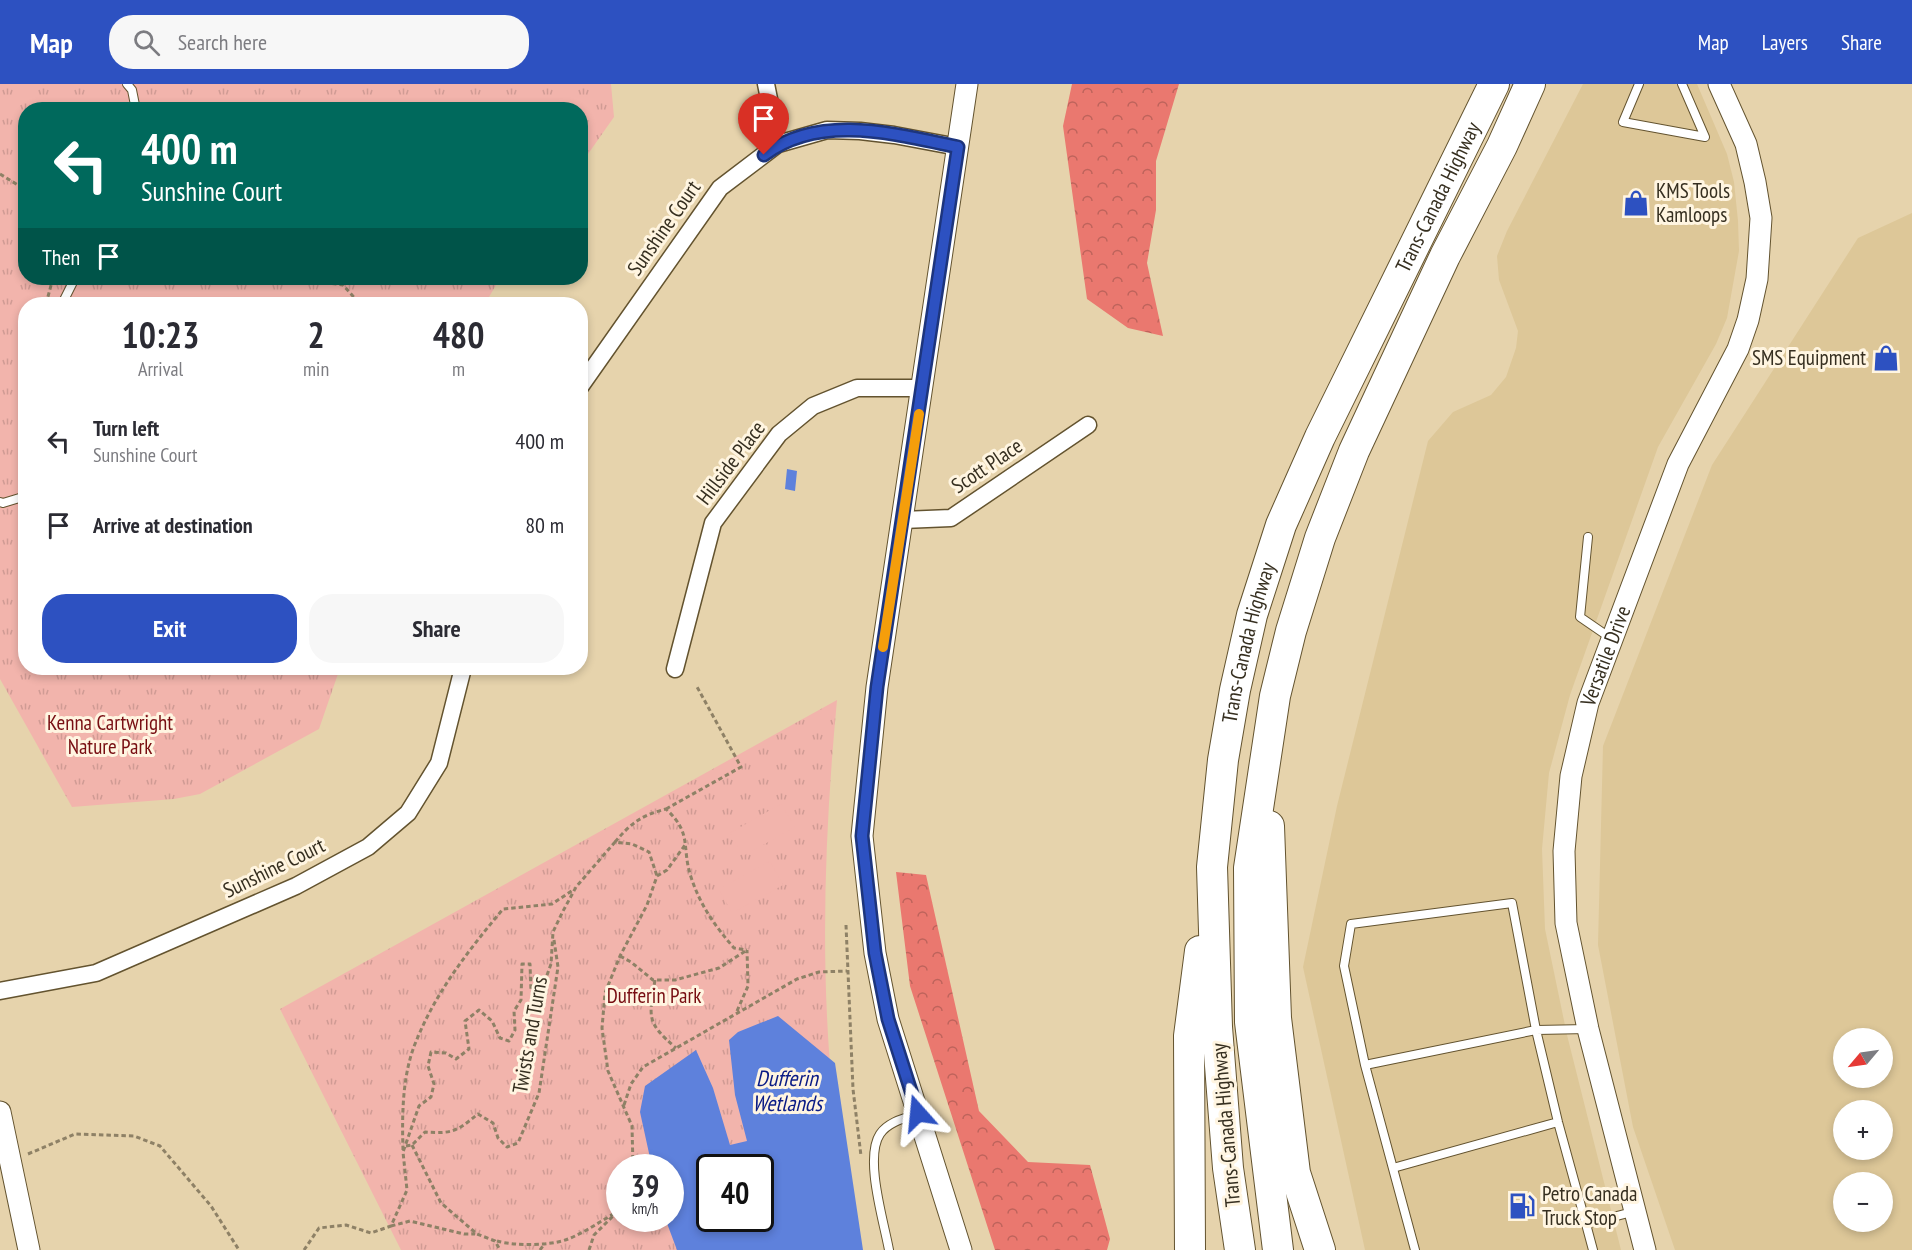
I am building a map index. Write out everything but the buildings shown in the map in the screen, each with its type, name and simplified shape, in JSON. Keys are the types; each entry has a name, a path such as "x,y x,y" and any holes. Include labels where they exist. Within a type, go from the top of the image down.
{"highway":[{"name":"Trans-Canada Highway","path":"1240,1250 1228,1168 1217,1028 1212,867 1223,760 1235,690 1252,615 1281,525 1320,437 1494,84"},
{"name":"Trans-Canada Highway","path":"1278,1250 1250,1022 1249,868 1275,696 1291,631 1320,538 1354,451 1445,256 1502,146 1530,84"},
{"path":"1266,748 1276,1018 1295,1173 1320,1250"},
{"path":"1190,1250 1189,1036 1212,867"}],"street":[{"path":"766,84 778,144"},
{"path":"961,1250 888,1019 875,953 862,836 877,687 967,84"},
{"name":"Versatile Drive","path":"1646,1250 1588,1029 1566,922 1564,851 1571,776 1588,703 1678,464 1738,349 1748,320 1757,279 1761,218 1755,182 1746,144 1719,84"},
{"name":"Sunshine Court","path":"588,376 720,188 778,144 826,130 849,130 894,135 958,147"},
{"name":"Hillside Place","path":"675,669 713,523 779,434 813,406 857,388 922,388"},
{"name":"Scott Place","path":"903,520 951,518 1088,425"},
{"name":"Sunshine Court","path":"0,992 96,973 296,886 368,847 408,813 439,763 461,675"},
{"path":"0,1112 29,1250"}],"lane":[{"path":"127,84 132,90 134,102"},
{"path":"1639,84 1623,122 1705,137 1682,84"},
{"path":"0,502 18,498"},
{"path":"1588,537 1580,617 1612,639"},
{"path":"1415,1250 1365,1065 1344,966 1351,924 1512,903 1536,1030 1593,1250"},
{"path":"1365,1065 1536,1030 1588,1029"},
{"path":"890,1250 874,1164 875,1146 881,1133 893,1122 918,1113"},
{"path":"1393,1168 1558,1122"},
{"path":"1586,1224 1636,1211"}],"path":[{"path":"0,174 18,185"},
{"path":"343,285 354,297"},
{"path":"391,1227 407,1190 403,1152 404,1089 414,1045 444,985 456,972 463,957 503,909 552,904 576,887 630,824 653,812 666,809 741,767 696,686"},
{"path":"666,809 677,819 684,832 690,875 703,909 734,948 747,950"},
{"path":"615,842 632,844 649,852 657,876 647,905 620,956 605,993 602,1028 608,1071 632,1126 633,1154"},
{"path":"657,876 667,870 685,845"},
{"path":"403,1152 419,1106 431,1097 434,1084 428,1066 431,1052 446,1053 456,1059 469,1049 465,1021 479,1010 492,1021 500,1038 509,1041 515,1030 514,1011 521,1000 522,964 530,964 531,990 540,995 551,964 553,932 576,887"},
{"path":"846,925 853,1089 861,1157"},
{"name":"Twists and Turns","path":"406,1146 425,1132 445,1133 460,1128 478,1114 493,1123 498,1138 507,1147 518,1143 538,1093 558,967 553,932"},
{"path":"620,956 652,980 675,980 719,968 747,950"},
{"path":"736,1013 748,986 747,950"},
{"path":"623,1107 631,1084 643,1067 796,979 819,972 848,971"},
{"path":"655,980 650,1013 656,1030 676,1048"},
{"path":"11,1163 75,1134 134,1136 160,1146 212,1206 239,1250"},
{"path":"411,1144 441,1203 477,1234 495,1241 506,1244 567,1240 606,1218"},
{"path":"304,1250 319,1228 346,1225 371,1233 410,1221 464,1234 477,1234"},
{"path":"589,1250 594,1235 606,1223"},
{"path":"495,1241 500,1250"},
{"path":"540,1250 545,1243"}],"shaded area":[{"path":"1583,84 1697,84 1727,154 1734,182 1739,251 1727,318 1716,344 1658,447 1570,695 1549,773 1542,849 1545,929 1567,1035 1621,1250 1365,1250 1303,967 1337,806 1428,441 1453,412 1491,395 1506,377 1516,348 1518,331 1499,280 1497,256 1507,231"},
{"path":"1912,213 1912,1250 1675,1250 1633,1127 1598,945 1603,746 1712,465 1858,238"}],"green space":[{"name":"Kenna Cartwright Nature Park","path":"0,84 611,84 614,117 588,154 588,102 18,102 18,285 496,285 489,297 18,297 18,675 338,675 319,729 200,794 174,799 72,807 0,679"},
{"path":"1072,84 1179,84 1156,161 1156,210 1147,263 1163,336 1128,328 1087,299 1063,126"},
{"name":"Dufferin Park","path":"837,700 830,788 825,963 831,1076 852,1250 401,1250 280,1009"},
{"path":"781,804 795,827 743,856 730,833"},
{"path":"770,861 783,885 732,913 719,889"},
{"path":"896,872 926,875 979,1111 1028,1162 1090,1165 1110,1239 1107,1250 995,1250 910,986"}],"water":[{"path":"787,469 797,471 795,491 785,489"},
{"name":"Dufferin Wetlands","path":"778,1016 835,1063 863,1250 677,1250 670,1232 684,1232 684,1154 649,1154 640,1112 645,1086 696,1050 713,1088 730,1145 747,1141 735,1095 729,1040 738,1032"}],"slow traffic":[{"path":"883,647 919,414"}],"place":[{"name":"KMS Tools Kamloops","path":"1636,203"},
{"name":"SMS Equipment","path":"1886,358"},
{"name":"Petro Canada Truck Stop","path":"1522,1206"}],"route":[{"path":"764,155 778,144 826,130 894,135 958,147 877,687 862,836 875,953 888,1019 918,1113"}]}
